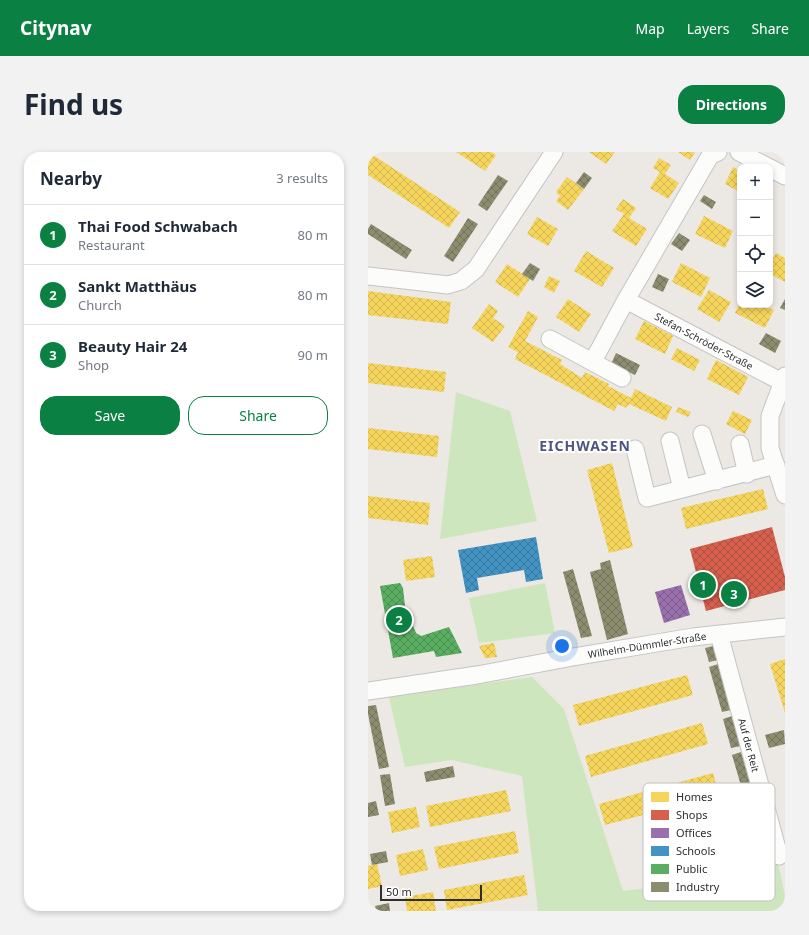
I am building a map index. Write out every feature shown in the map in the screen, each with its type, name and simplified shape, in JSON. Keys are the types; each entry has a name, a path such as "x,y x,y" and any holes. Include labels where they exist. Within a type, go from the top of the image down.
{"street":[{"path":"368,276 448,285 461,281 476,269 554,152"},
{"path":"593,361 626,300 710,156 718,152"},
{"path":"738,152 761,164"},
{"path":"773,170 785,176"},
{"name":"Stefan-Schröder-Straße","path":"626,300 784,379"},
{"path":"550,339 622,378"},
{"path":"784,379 770,416 770,448 785,495"},
{"path":"702,434 717,481"},
{"path":"670,441 682,489"},
{"path":"740,444 747,474"},
{"path":"635,449 647,498 747,474 776,465"},
{"name":"Wilhelm-Dümmler-Straße","path":"368,691 462,677 573,657 719,634 785,627"},
{"name":"Auf der Reit","path":"719,634 759,783"},
{"name":"Auf der Reit","path":"775,841 779,856"}],"green space":[{"path":"456,392 510,411 537,521 440,539"},
{"path":"545,583 555,633 479,643 469,598"},
{"path":"532,677 564,709 623,891 643,888 643,901 775,901 775,864 778,863 785,896 785,911 538,911 522,776 452,760 405,767 389,697"}],"building: Homes":[{"path":"456,152 491,152 496,155 485,171"},
{"path":"589,152 615,152 606,164"},
{"path":"678,152 695,152 690,160"},
{"path":"373,155 460,212 449,228 368,175 368,162"},
{"path":"659,158 671,165 665,174 679,183 668,199 650,188 660,172 653,168"},
{"path":"733,167 737,169 737,190 725,184"},
{"path":"567,177 584,189 568,210 556,201 560,196 556,192"},
{"path":"623,199 636,208 629,218 647,229 636,246 612,231 624,214 616,209"},
{"path":"704,216 733,231 725,248 695,234"},
{"path":"537,217 558,229 548,246 527,234"},
{"path":"586,251 614,268 602,287 574,271"},
{"path":"776,253 785,258 785,282 773,276 773,258"},
{"path":"681,263 710,278 701,297 672,282"},
{"path":"507,264 530,279 518,297 495,282"},
{"path":"549,276 560,281 554,293 544,287"},
{"path":"709,290 731,302 719,322 697,309"},
{"path":"368,291 451,302 448,324 368,315"},
{"path":"568,299 591,314 579,332 556,317"},
{"path":"489,304 498,311 493,318 505,326 493,342 472,328"},
{"path":"738,308 770,308 774,310 765,328 735,313"},
{"path":"528,311 538,317 525,341 562,360 560,364 582,378 585,372 609,384 608,386 631,398 635,389 672,407 666,421 629,404 626,408 618,404 614,411 515,359 518,352 508,347"},
{"path":"644,321 673,336 665,354 635,339"},
{"path":"677,348 700,360 694,371 671,359"},
{"path":"716,360 748,377 739,395 707,379"},
{"path":"368,363 446,372 444,392 368,383"},
{"path":"678,407 691,412 688,417 676,412"},
{"path":"733,411 752,420 745,434 726,424"},
{"path":"368,428 439,436 437,457 368,449"},
{"path":"612,463 633,547 609,553 587,470"},
{"path":"763,489 768,509 686,529 681,508"},
{"path":"368,496 430,503 428,525 368,518"},
{"path":"432,556 435,577 406,581 403,560"},
{"path":"494,643 497,657 485,658 479,646"},
{"path":"785,659 785,713 770,664"},
{"path":"687,675 693,695 579,726 573,705"},
{"path":"702,723 708,744 591,777 585,756"},
{"path":"713,773 716,783 676,783"},
{"path":"506,790 511,811 430,827 426,806"},
{"path":"643,792 643,815 605,825 599,804"},
{"path":"416,807 420,827 392,833 388,812"},
{"path":"515,831 519,853 439,869 434,847"},
{"path":"423,849 428,870 400,876 396,855"},
{"path":"377,864 382,886 368,889 368,866"},
{"path":"524,875 528,895 447,910 444,890"},
{"path":"433,892 436,911 407,911 405,897"}],"building: Shops":[{"path":"772,527 785,577 785,590 706,611 690,549"}],"building: Offices":[{"path":"681,585 690,615 664,623 655,592"}],"building: Schools":[{"path":"536,537 543,579 526,582 524,570 477,578 479,590 466,593 458,550"}],"building: Public":[{"path":"400,583 403,588 405,606 416,633 421,636 449,627 462,653 436,657 434,651 393,658 380,586"}],"building: Industry":[{"path":"584,172 592,178 584,189 576,183"},
{"path":"498,175 508,181 487,211 478,205"},
{"path":"704,195 716,202 712,209 700,201"},
{"path":"468,218 478,224 453,262 444,256"},
{"path":"371,224 412,250 406,259 368,234 368,229"},
{"path":"679,233 690,240 682,251 671,244"},
{"path":"530,263 540,269 533,281 522,274"},
{"path":"658,274 669,279 663,292 652,287"},
{"path":"785,299 785,310 780,308"},
{"path":"766,333 781,341 775,353 759,344"},
{"path":"616,353 640,365 635,375 611,364"},
{"path":"610,560 628,634 607,640 590,572 601,569 600,563"},
{"path":"573,569 592,636 581,638 563,572"},
{"path":"713,646 718,660 709,662 705,648"},
{"path":"718,664 731,710 722,712 709,667"},
{"path":"376,705 389,767 379,769 368,714 368,706"},
{"path":"732,716 741,746 731,748 723,719"},
{"path":"784,730 785,744 769,748 765,735"},
{"path":"741,752 750,783 740,783 732,755"},
{"path":"453,766 455,777 426,782 424,772"},
{"path":"390,774 395,804 385,806 380,775"},
{"path":"376,801 379,815 368,817 368,803"},
{"path":"386,851 388,862 372,865 370,854"},
{"path":"389,903 390,911 376,911 375,906"}],"place":[{"name":"Thai Food Schwabach","path":"703,585"},
{"name":"Beauty Hair 24","path":"734,594"},
{"name":"Sankt Matthäus","path":"399,620"}],"district":[{"name":"EICHWASEN","path":"585,446"}]}
